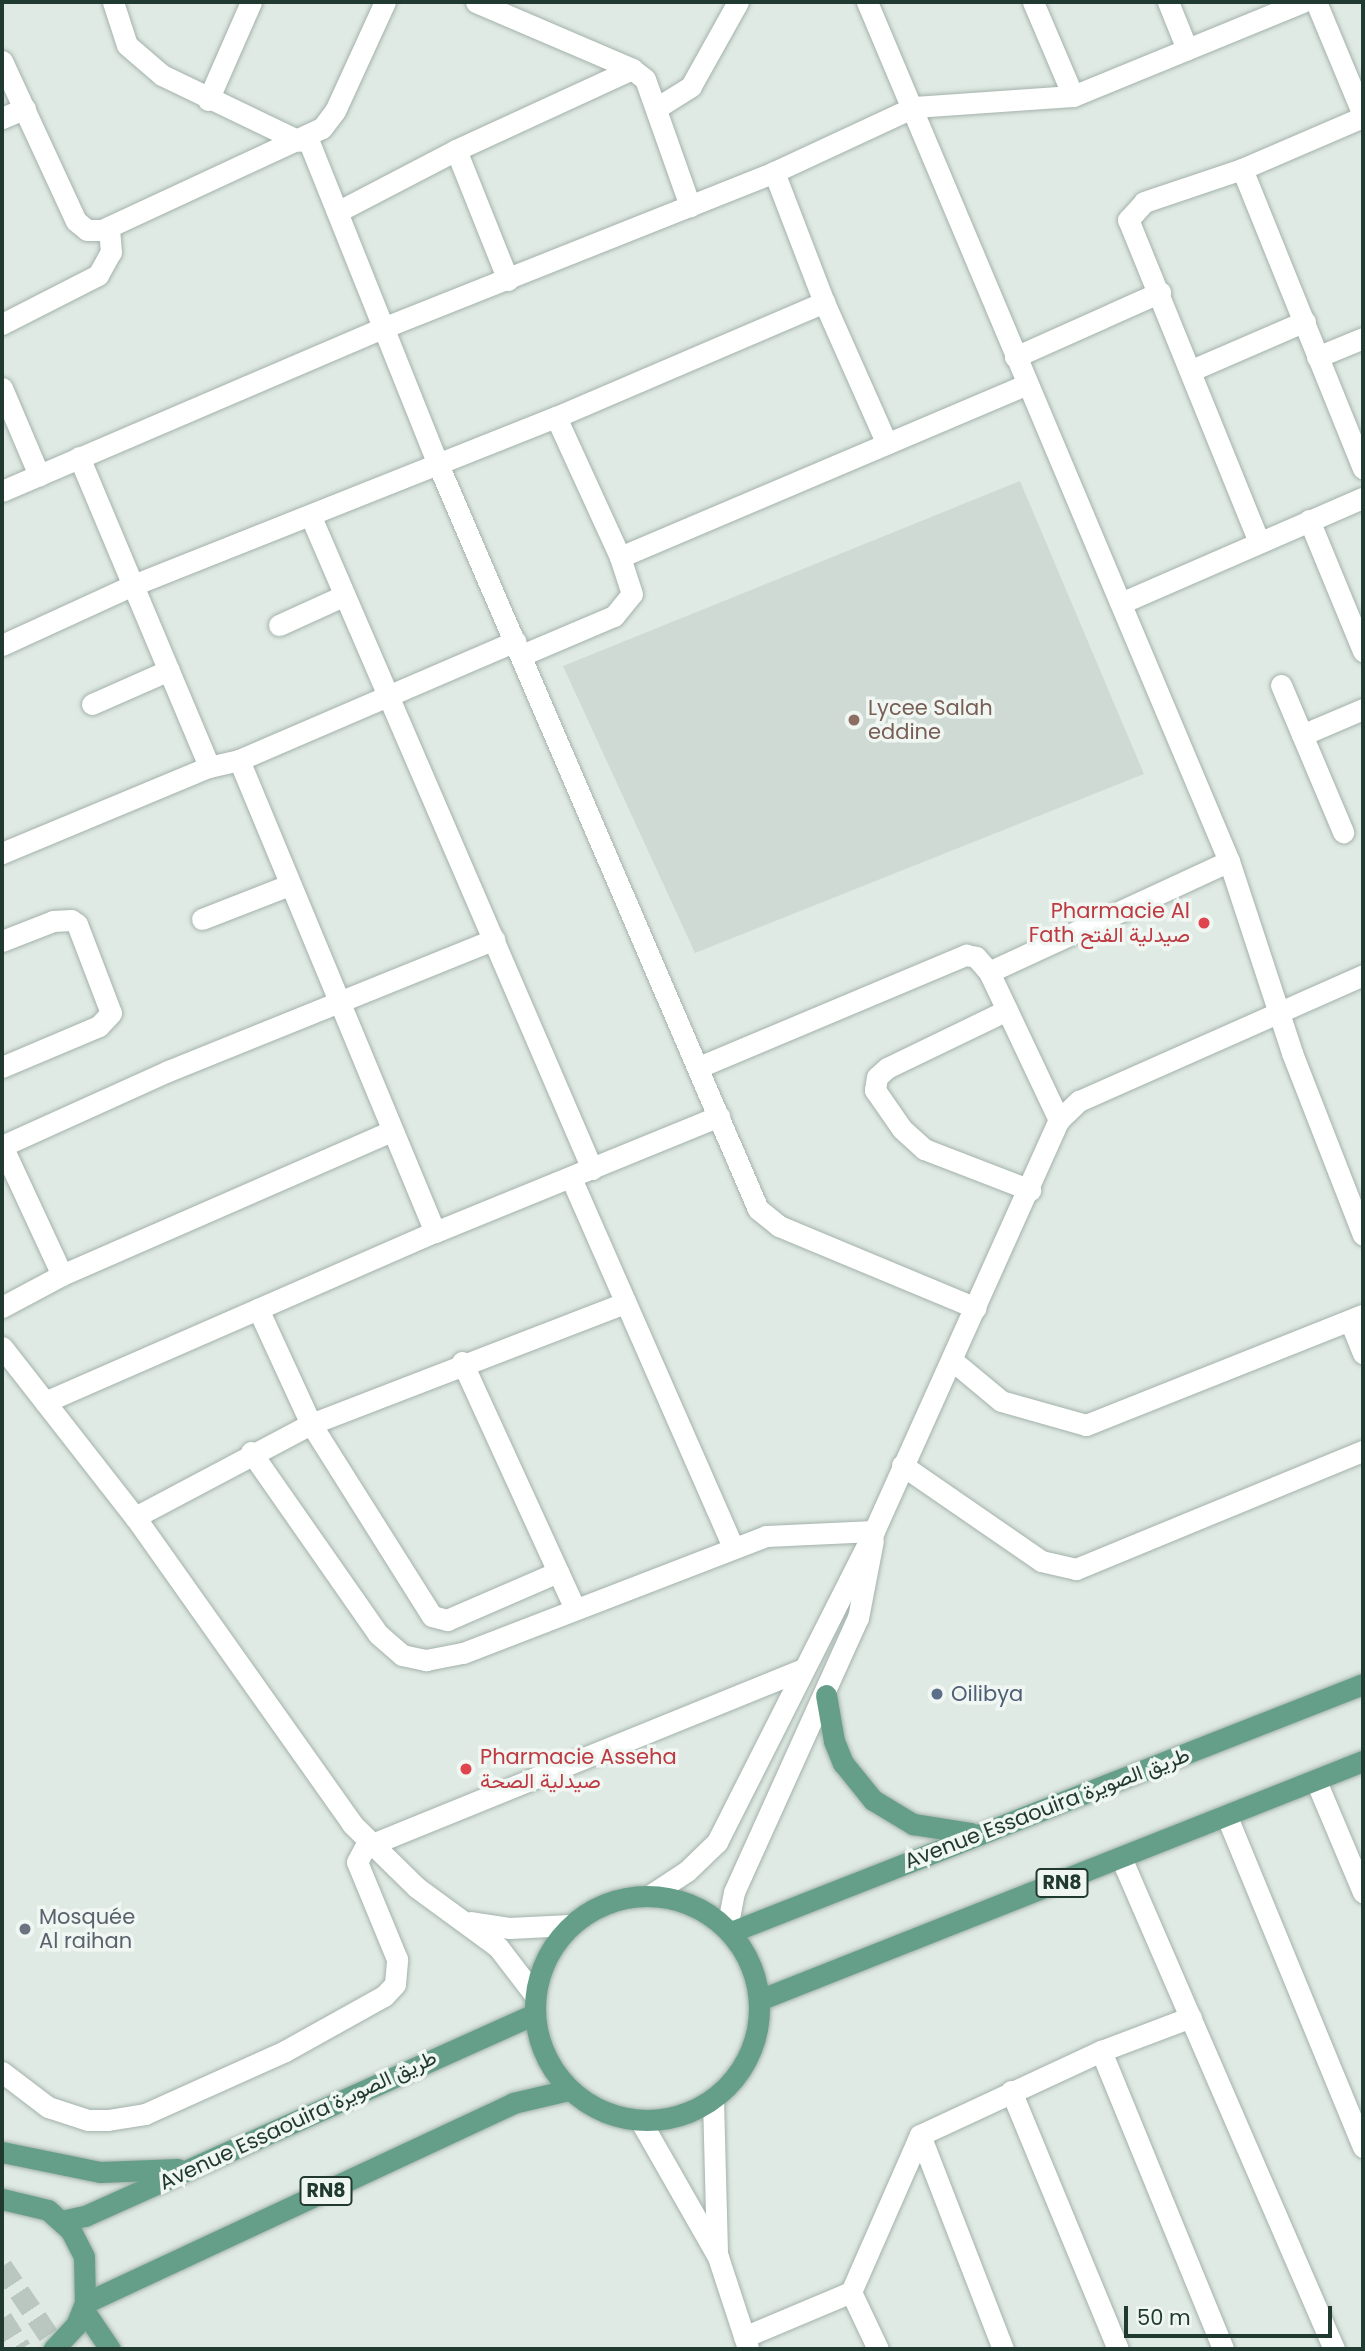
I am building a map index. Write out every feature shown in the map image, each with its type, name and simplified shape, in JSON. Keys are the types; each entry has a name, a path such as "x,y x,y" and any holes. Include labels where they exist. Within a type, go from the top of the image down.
{"main road":[{"name":"Avenue Essaouira طريق الصويرة","path":"729,1930 1363,1684"},
{"path":"826,1695 838,1752 873,1800 903,1819 936,1831 984,1833"},
{"name":"RN8","path":"759,2000 1122,1860 1363,1761"},
{"path":"649,1896 691,1904 729,1930 752,1966 759,2000 749,2056 713,2099 685,2113 640,2120 609,2114 569,2090 543,2052 534,2004 546,1956 570,1925 607,1903 649,1896"},
{"name":"Avenue Essaouira طريق الصويرة","path":"61,2221 85,2216 200,2165 534,2004"},
{"name":"RN8","path":"84,2306 513,2103 569,2090"},
{"path":"2,2152 100,2172 200,2165"},
{"path":"7,2195 48,2210 61,2221 84,2257 84,2306 71,2332 54,2349"},
{"path":"84,2306 110,2349"}],"street":[{"path":"113,2 127,45 173,84 303,139 385,327 437,462 699,1067 754,1201 768,1219 976,1308"},
{"path":"208,100 251,2"},
{"path":"2,61 76,221 86,230 108,227 303,139 335,111 385,2"},
{"path":"476,2 632,69 645,79 658,107 690,206"},
{"path":"658,107 691,86 738,2"},
{"path":"867,2 914,107 1015,357 1229,861 1278,1013 1363,1235"},
{"path":"1032,2 1073,96"},
{"path":"1168,2 1188,49"},
{"path":"2,491 385,327 774,172 914,107 1073,96 1302,2"},
{"path":"1259,542 1160,292 1128,230 1130,214 1144,202 1242,169 1363,116 1316,2"},
{"path":"337,212 456,150 632,69"},
{"path":"2,118 25,108"},
{"path":"456,150 508,280"},
{"path":"1242,169 1363,469"},
{"path":"774,172 824,302 887,444"},
{"path":"2,324 103,271 111,252 108,227"},
{"path":"1015,357 1160,292"},
{"path":"2,645 133,585 311,517 437,462 556,417 824,302"},
{"path":"1192,370 1305,321"},
{"path":"1317,357 1363,338"},
{"path":"620,557 1027,384"},
{"path":"2,388 39,475"},
{"path":"2,853 209,767 239,760 389,695 625,608 632,594 620,557 556,417"},
{"path":"79,457 209,767"},
{"path":"1121,603 1363,498"},
{"path":"311,517 593,1169"},
{"path":"1309,520 1363,651"},
{"path":"279,625 345,595"},
{"path":"92,704 169,670"},
{"path":"1281,685 1343,832"},
{"path":"1302,735 1363,709"},
{"path":"239,760 390,1132 435,1232"},
{"path":"989,972 1229,861"},
{"path":"202,919 289,885"},
{"path":"2,941 53,921 71,920 77,924 111,1013 99,1026 2,1067"},
{"path":"62,1275 2,1146 494,939"},
{"path":"699,1067 948,959 976,957 989,972 1059,1120"},
{"path":"649,1896 687,1871 717,1842 874,1531 1030,1190 1059,1120 1079,1101 1363,975"},
{"path":"1007,1010 887,1068 877,1077 875,1090 902,1129 923,1149 1030,1190"},
{"path":"45,1402 435,1232 719,1116"},
{"path":"2,1307 62,1275 390,1132"},
{"path":"571,1178 733,1547"},
{"path":"135,1517 251,1452 311,1424 462,1362 625,1303"},
{"path":"258,1309 311,1424 432,1616 447,1619 558,1572"},
{"path":"953,1361 1002,1401 1086,1424 1356,1318 1363,1354"},
{"path":"2,1347 135,1517 370,1844 416,1887 468,1922 505,1955 534,2004"},
{"path":"462,1362 574,1607"},
{"path":"902,1465 1041,1561 1076,1569 1363,1451"},
{"path":"251,1452 378,1634 402,1656 445,1659 574,1607 766,1536 874,1531"},
{"path":"729,1930 734,1892 826,1695 865,1597 874,1531"},
{"path":"2,2072 30,2097 68,2115 127,2119 225,2080 384,1996 395,1984 399,1968 357,1863 361,1850 370,1844 803,1669"},
{"path":"1316,1781 1363,1892"},
{"path":"1227,1817 1363,2147"},
{"path":"1122,1860 1334,2349"},
{"path":"468,1922 519,1928 570,1925"},
{"path":"640,2120 718,2256 746,2343 851,2292 920,2135 1101,2051 1191,2017"},
{"path":"1101,2051 1223,2349"},
{"path":"1011,2091 1118,2349"},
{"path":"713,2099 718,2256"},
{"path":"920,2135 1003,2349"},
{"path":"851,2292 878,2349"}],"shaded area":[{"name":"Lycee Salah eddine","path":"1020,481 1144,774 695,953 563,666"}],"tunnel":[{"path":"2,2266 58,2349"},
{"path":"2,2318 21,2349"}],"place":[{"name":"Lycee Salah eddine","path":"854,720"},
{"name":"Pharmacie Al Fath صيدلية الفتح","path":"1204,923"},
{"name":"Oilibya","path":"937,1694"},
{"name":"Pharmacie Asseha صيدلية الصحة","path":"466,1769"},
{"name":"Mosquée Al raihan","path":"25,1929"}]}
